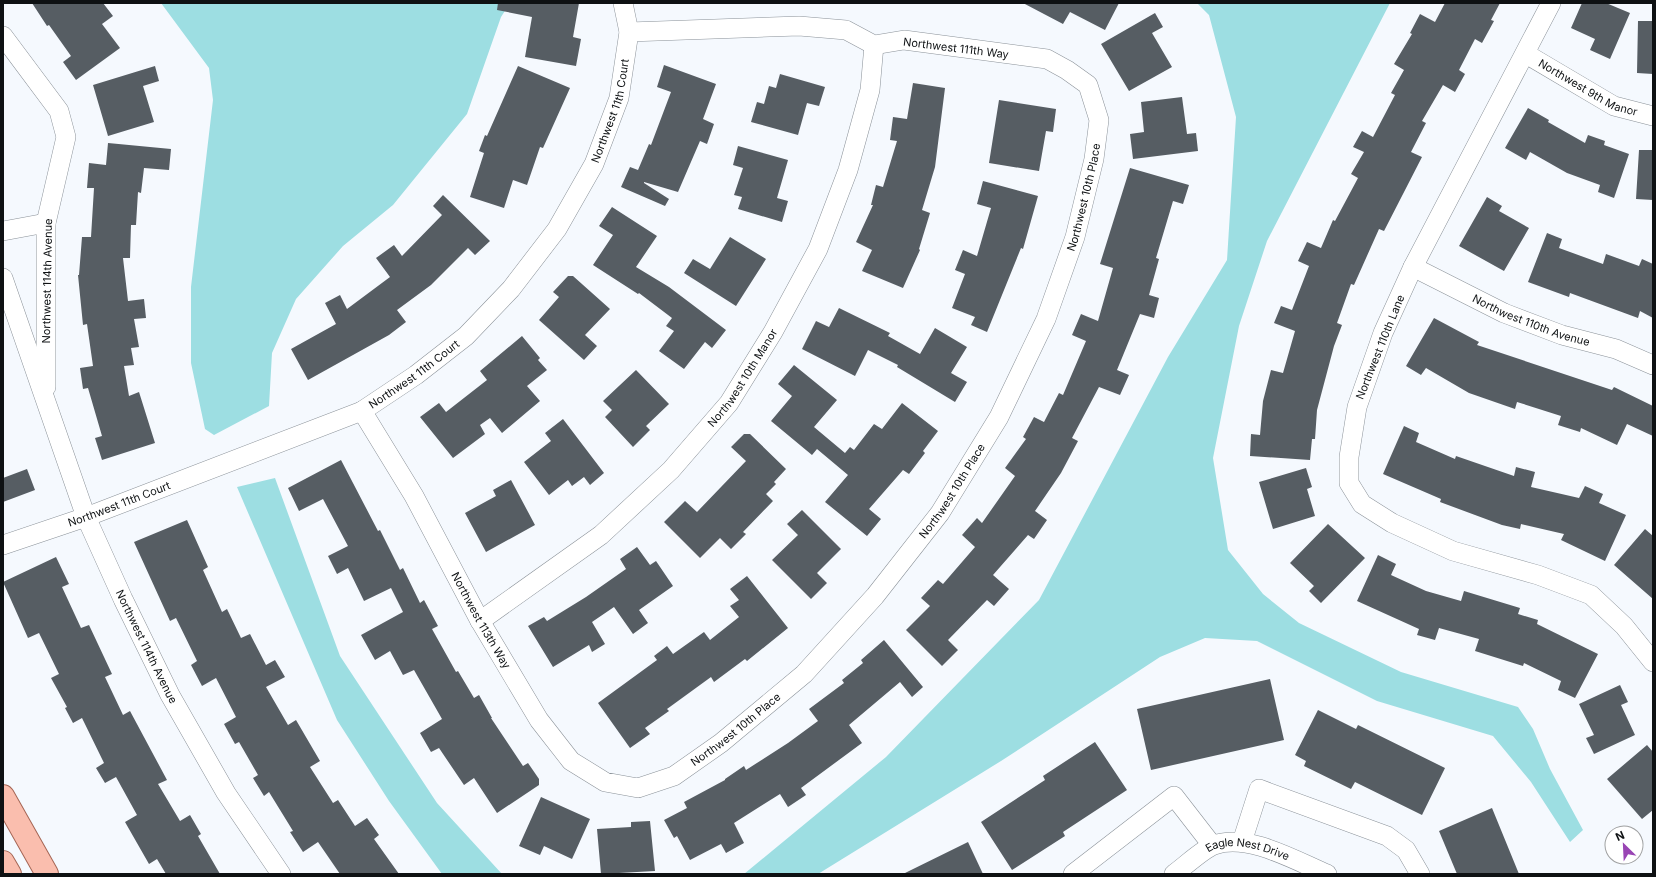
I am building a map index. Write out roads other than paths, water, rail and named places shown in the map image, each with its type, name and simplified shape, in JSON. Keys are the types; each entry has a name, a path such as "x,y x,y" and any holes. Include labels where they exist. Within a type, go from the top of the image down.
{"main road":[{"path":"3,796 47,874"},
{"path":"3,862 10,874"}],"street":[{"name":"Northwest 11th Court","path":"3,545 86,517 362,411 416,375 466,336 511,289 557,229 594,164 619,98 629,32 623,3"},
{"name":"Northwest 110th Lane","path":"1551,3 1526,54 1413,267 1383,333 1357,407 1349,457 1349,483 1362,504 1392,523 1453,551 1538,575 1591,596 1624,626 1653,662"},
{"path":"629,32 799,26 846,30 874,46"},
{"name":"Northwest 114th Avenue","path":"3,36 59,111 66,137 46,223 46,402"},
{"name":"Northwest 111th Way","path":"874,46 904,40 1047,59 1067,70 1088,85"},
{"name":"Northwest 10th Manor","path":"480,621 601,535 671,470 729,403 773,332 818,249 848,170 870,90 874,46"},
{"name":"Northwest 9th Manor","path":"1526,54 1614,106 1653,116"},
{"name":"Northwest 10th Place","path":"638,788 674,776 721,743 804,674 875,596 940,513 999,417 1046,319 1075,237 1094,159 1099,120 1088,85"},
{"path":"3,231 46,223"},
{"name":"Northwest 110th Avenue","path":"1413,267 1504,313 1562,336 1616,349 1653,365"},
{"name":"Northwest 114th Avenue","path":"3,278 86,517 123,599 170,695 226,793 281,874"},
{"name":"Northwest 113th Way","path":"362,411 414,496 480,621 539,720 571,761 605,782 638,788"},
{"path":"1242,842 1259,789 1387,836 1406,850 1420,874"},
{"path":"1073,874 1174,796 1212,846"},
{"name":"Eagle Nest Drive","path":"1174,874 1212,846 1233,841 1254,844 1327,874"}],"water":[{"path":"161,3 510,3 501,17 467,114 393,205 343,246 296,299 272,353 269,406 214,435 205,429 191,363 191,287 213,100 209,68"},
{"path":"1197,3 1390,3 1267,241 1239,326 1213,458 1228,550 1263,594 1299,623 1401,672 1518,707 1533,729 1550,769 1583,830 1570,842 1531,782 1493,736 1377,701 1257,641 1205,638 1160,657 1001,761 818,874 744,874 886,757 1039,600 1168,357 1227,260 1236,117 1209,15"},
{"path":"275,478 340,656 437,803 502,874 442,874 389,801 337,720 237,487"}]}
